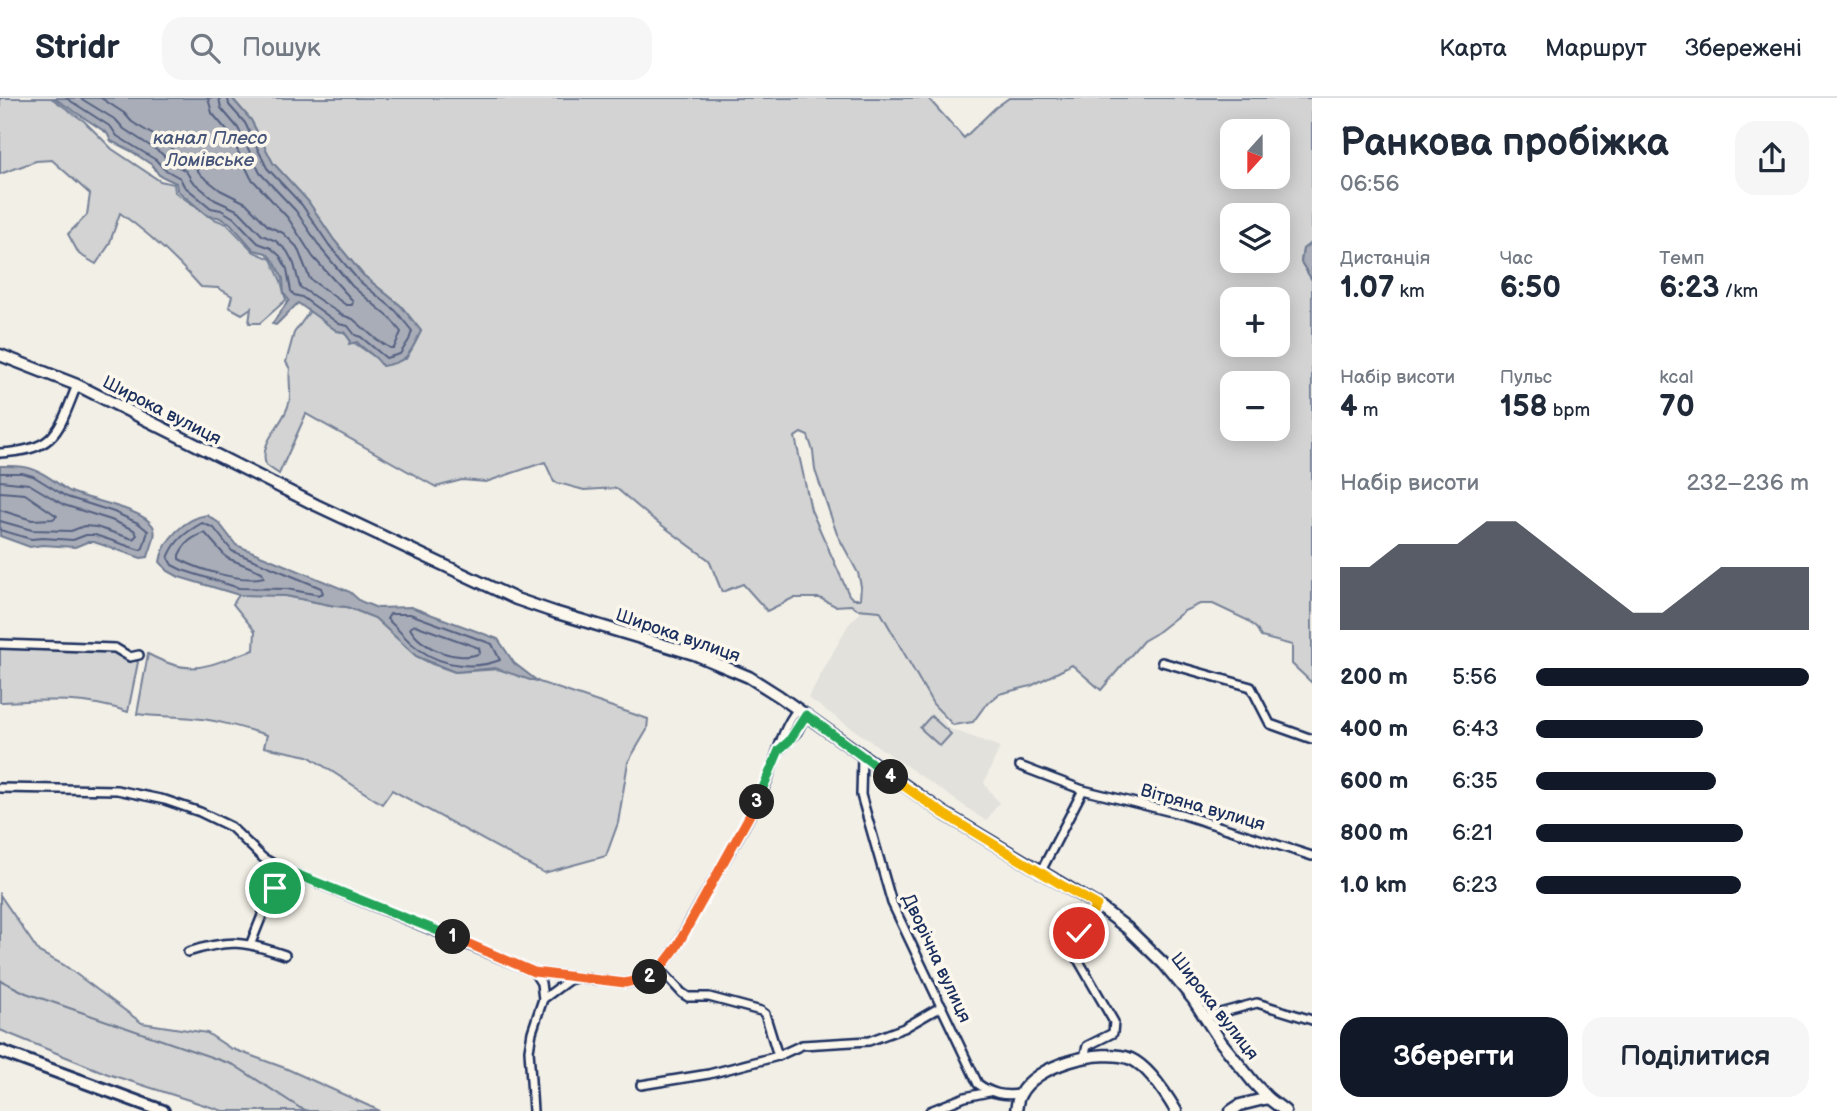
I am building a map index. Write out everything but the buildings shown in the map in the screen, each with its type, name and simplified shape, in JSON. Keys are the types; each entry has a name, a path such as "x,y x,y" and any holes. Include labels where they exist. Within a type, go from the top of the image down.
{"main road":[{"name":"Широка вулиця","path":"0,355 77,385 316,505 516,599 726,666 749,677 944,814 1097,905 1127,928 1146,945 1193,999 1229,1052 1268,1098 1285,1111"},
{"path":"0,1051 163,1111"},
{"path":"1016,1111 1020,1094 1035,1078 1054,1066 1084,1057 1121,1056 1133,1060 1161,1086 1176,1111"},
{"path":"1231,1111 1240,1105 1268,1098"}],"street":[{"path":"0,453 26,452 55,435 77,385"},
{"path":"0,644 115,648 130,657 139,655"},
{"path":"1161,662 1251,687 1270,724 1312,739"},
{"path":"0,788 117,790 165,800 200,812 231,827 262,858 281,868 534,972 625,983 646,979 660,969 676,948 762,793 779,750 782,734 802,712"},
{"path":"779,750 789,741 802,712"},
{"name":"Дворічна вулиця","path":"862,757 861,795 892,903 978,1084 989,1092"},
{"name":"Вітряна вулиця","path":"1020,766 1083,790 1184,815 1312,856"},
{"path":"1040,873 1083,790"},
{"path":"251,943 281,868"},
{"path":"1084,1057 1087,1046 1113,1034 1114,1022 1076,956 1079,933 1097,905"},
{"path":"188,952 218,943 251,943 285,955"},
{"path":"660,969 688,997 709,997 761,1011 765,1014 778,1056"},
{"path":"533,1111 529,1050 543,999 541,984 534,972"},
{"path":"543,999 569,980 579,978"},
{"path":"1205,1017 1257,1003 1312,1020"},
{"path":"641,1085 709,1074 778,1056 802,1045 869,1041 904,1028 942,1006"},
{"path":"930,1111 965,1097 989,1092 1003,1096 1020,1094"}],"shaded area":[{"path":"0,98 51,98 84,121 112,149 160,181 174,184 175,192 212,218 227,224 254,252 271,259 286,300 260,323 249,323 251,308 242,314 229,307 232,296 218,288 201,287 162,247 120,213 109,245 96,264 79,254 68,234 87,215 90,194 52,160 36,161 0,174"},
{"path":"232,98 928,98 964,138 1009,98 1312,98 1312,242 1303,249 1301,262 1312,280 1312,683 1292,664 1292,645 1261,637 1247,620 1213,604 1200,604 1184,611 1143,641 1101,690 1072,665 1031,686 999,694 984,707 973,722 953,725 933,704 880,611 857,609 851,605 835,606 820,598 793,598 767,611 743,584 722,592 709,560 616,488 584,490 554,482 545,462 486,482 462,480 436,487 306,414 279,474 266,465 264,456 268,441 289,403 290,369 286,362 294,333 310,311 337,331 344,332 350,340 378,359 406,359 421,331 401,306 363,275 334,240 308,201 273,163 251,120","holes":["801,433 808,436 815,470 837,534 858,573 860,599 853,599 849,595 811,510 795,437"]},
{"path":"239,595 286,596 347,607 375,618 416,656 432,664 455,672 501,669 648,719 647,730 628,762 618,823 606,856 544,873 392,790 382,804 308,756 264,747 267,735 211,721 137,714 148,654 178,666 201,667 254,650 255,631 233,604"},
{"path":"874,599 948,728 1000,747 984,783 999,803 986,821 808,698 848,625"},
{"path":"0,644 116,649 138,662 128,712 81,702 0,702"},
{"path":"931,716 951,734 940,746 920,728"},
{"path":"0,895 39,952 64,965 142,1023 207,1033 230,1048 285,1068 380,1111 223,1111 108,1074 0,1030"}],"water":[{"name":"канал Плесо Ломівське","path":"54,98 232,98 251,120 273,163 308,201 334,240 363,275 401,306 421,331 411,351 398,362 382,366 357,342 349,344 350,340 344,332 337,331 298,303 276,325 272,324 289,300 284,294 283,279 274,261 266,253 254,250 230,223 208,216 177,190 176,183 159,175 152,165 111,141 107,133"},
{"path":"1312,242 1312,280 1301,262 1303,249"},
{"path":"0,466 20,466 37,471 78,495 138,514 153,526 155,533 148,557 141,558 94,542 75,547 30,547 0,536"},
{"path":"207,515 219,523 236,545 350,592 360,601 377,608 411,607 498,639 514,663 536,680 495,668 455,672 416,656 375,618 347,607 286,596 239,595 179,577 168,571 160,562 170,538 183,525"}],"waterway":[{"path":"0,980 26,993 234,1065 308,1111"}],"route":[{"path":"275,888 281,868 534,972 625,983 646,979 660,969 676,948 762,793 779,750 797,732 806,715 944,814 1097,905 1079,933"}]}
